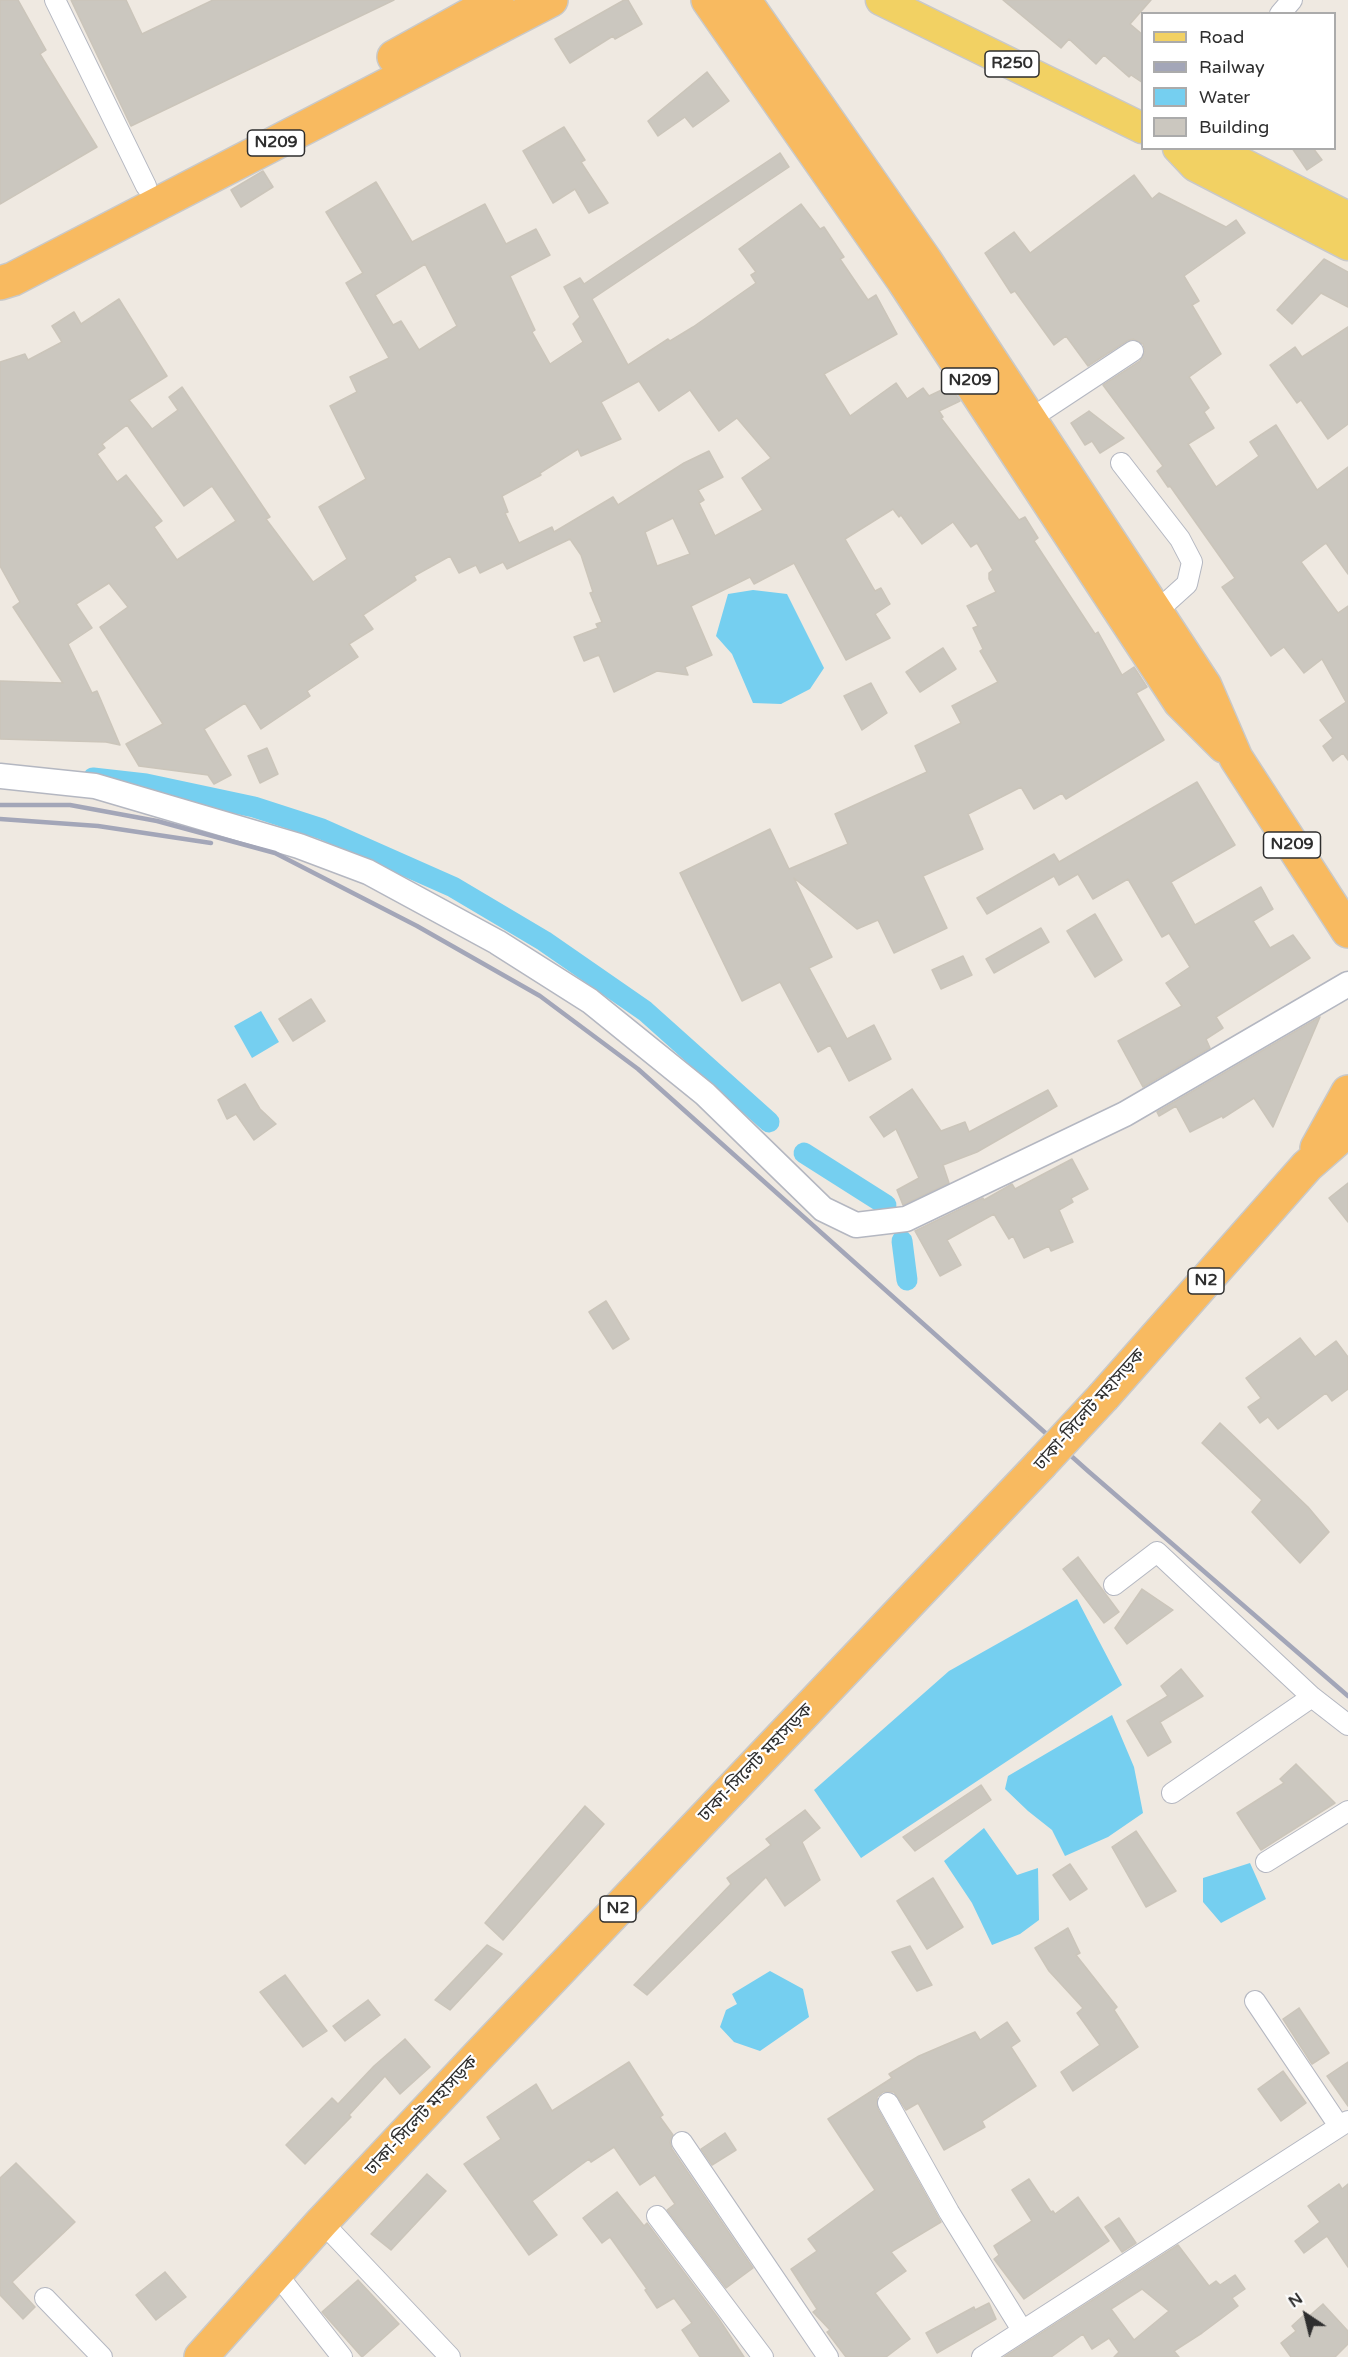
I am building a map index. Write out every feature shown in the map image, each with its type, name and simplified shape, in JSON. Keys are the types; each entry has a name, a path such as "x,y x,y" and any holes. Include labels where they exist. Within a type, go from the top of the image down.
{"highway":[{"name":"N209","path":"0,265 497,0"},
{"name":"N209","path":"0,283 24,274 551,0"},
{"name":"N209","path":"708,0 903,280 1180,702 1236,758"},
{"name":"N209","path":"746,2 926,260 1205,686 1236,758 1348,931"},
{"name":"ঢাকা-সিলেট মহাসড়ক","path":"1307,1166 1348,1092"},
{"name":"ঢাকা-সিলেট মহাসড়ক","path":"201,2357 322,2222 1040,1465 1307,1166 1348,1130"}],"main road":[{"name":"R250","path":"881,0 1141,127"},
{"path":"1180,150 1195,166 1348,245"},
{"path":"1216,150 1348,217"}],"street":[{"path":"55,0 146,186"},
{"path":"1282,12 1292,0"},
{"path":"1030,419 1133,351"},
{"path":"1121,463 1180,539 1192,562 1187,584 1156,612"},
{"path":"0,776 95,786 299,846 368,872 497,942 590,1001 705,1094 824,1209 856,1225 906,1219 1125,1114 1348,984"},
{"path":"1114,1585 1157,1552 1312,1697 1348,1725"},
{"path":"1172,1793 1312,1697"},
{"path":"1266,1862 1348,1811"},
{"path":"982,2357 1344,2123 1255,2001"},
{"path":"888,2103 950,2212 1022,2330"},
{"path":"682,2142 828,2357"},
{"path":"657,2216 763,2357"},
{"path":"322,2222 450,2357"},
{"path":"276,2273 342,2357"},
{"path":"45,2298 102,2357"}],"water":[{"path":"753,590 787,594 824,668 810,689 781,704 753,703 732,654 716,636 728,594"},
{"path":"261,1011 279,1042 252,1058 234,1026"},
{"path":"1077,1599 1122,1685 861,1858 814,1790 949,1671"},
{"path":"1112,1715 1134,1767 1143,1813 1108,1837 1065,1856 1052,1830 1005,1789 1008,1776"},
{"path":"984,1828 1017,1875 1038,1868 1039,1920 1020,1934 992,1945 972,1903 944,1861"},
{"path":"1250,1863 1266,1899 1221,1923 1203,1902 1203,1878"},
{"path":"770,1971 803,1989 809,2017 760,2051 734,2042 720,2027 726,2010 737,2004 732,1994"}],"building":[{"path":"0,0 18,0 46,50 40,54 97,147 0,204"},
{"path":"71,0 126,0 142,34 213,0 394,0 131,126"},
{"path":"624,0 628,0 642,24 615,39 613,36 570,63 555,39"},
{"path":"1003,0 1151,0 1130,24 1141,33 1141,82 1131,75 1129,77 1104,55 1096,64 1069,39 1061,48"},
{"path":"707,72 729,101 693,127 685,117 658,136 648,121"},
{"path":"564,127 585,160 581,162 608,203 589,213 575,189 553,203 523,151"},
{"path":"1293,150 1314,150 1322,160 1307,170"},
{"path":"780,153 789,167 592,299 628,365 668,339 670,341 693,327 756,283 751,275 756,272 739,249 801,204 820,229 824,227 844,257 840,259 868,300 876,295 897,334 824,374 850,416 896,383 907,399 923,388 929,396 950,386 960,401 939,411 943,417 941,418 1019,520 1025,517 1038,538 1034,541 1095,634 1098,632 1122,675 1134,667 1147,687 1136,693 1164,740 1066,799 1062,793 1034,809 1021,787 968,814 983,849 923,876 947,928 894,953 878,920 857,929 794,878 832,957 809,968 847,1039 874,1025 891,1059 849,1081 830,1045 818,1052 780,982 742,1001 680,873 770,829 789,869 848,844 835,814 927,772 915,746 961,723 952,706 998,682 980,651 983,649 973,628 978,626 967,606 996,592 989,579 989,573 993,570 977,543 971,547 953,522 922,544 901,515 899,517 893,509 845,539 875,591 881,588 890,604 875,614 890,638 846,660 794,563 754,584 750,577 691,606 712,655 685,667 688,675 657,671 614,692 599,655 584,661 574,637 598,628 596,624 602,622 590,593 593,592 581,555 570,539 507,569 503,562 480,573 476,565 459,573 450,556 414,576 416,580 363,615 373,629 349,644 358,657 307,691 310,696 261,729 245,703 204,729 231,775 214,784 208,775 139,766 126,744 163,724 100,627 128,607 109,583 76,604 92,628 68,644 92,693 97,691 120,745 106,742 0,739 0,681 63,683 13,607 20,602 0,566 0,362 25,354 28,360 62,342 52,326 74,312 81,324 119,299 167,376 129,400 152,429 178,410 169,397 182,387 270,517 266,519 313,582 347,559 319,507 366,479 330,406 357,392 350,377 389,358 346,283 363,273 326,212 376,182 412,242 485,204 506,244 536,229 550,255 510,276 535,330 532,332 550,364 583,342 573,324 580,317 564,287 580,278 584,284","holes":["425,264 457,326 419,350 401,321 393,325 375,295","639,381 659,411 690,390 719,431 737,418 771,458 742,478 763,510 715,536 699,503 704,500 698,490 723,477 709,451 684,463 618,505 613,497 554,532 552,527 519,543 505,513 508,512 502,496 541,475 540,473 578,449 581,456 621,439 601,402","127,425 184,506 212,486 236,521 177,560 154,527 162,521 126,475 117,482 97,454 105,448 102,444","673,518 690,554 657,566 645,532"]},
{"path":"263,171 273,187 241,207 231,190"},
{"path":"1134,175 1152,199 1159,193 1226,227 1236,220 1245,233 1184,276 1199,301 1192,305 1221,354 1189,377 1209,408 1204,412 1214,428 1188,444 1216,487 1259,456 1250,442 1276,425 1317,490 1348,467 1348,574 1326,543 1301,562 1338,613 1348,606 1348,760 1343,753 1333,761 1323,746 1333,738 1320,720 1346,702 1322,659 1304,673 1284,647 1271,656 1222,587 1235,578 1157,471 1163,466 1103,385 1140,361 1145,351 1143,344 1133,339 1127,341 1088,366 1066,336 1054,345 1015,291 1011,293 985,253 1014,232 1030,253"},
{"path":"1324,259 1348,272 1348,307 1321,293 1292,324 1277,310"},
{"path":"1348,327 1348,424 1328,439 1301,400 1297,403 1270,365 1295,347 1302,357"},
{"path":"1089,411 1124,438 1100,453 1092,441 1085,445 1071,423"},
{"path":"943,648 956,669 920,692 906,672"},
{"path":"871,683 887,713 862,730 844,696"},
{"path":"267,748 278,774 260,783 248,756"},
{"path":"1197,782 1235,845 1171,882 1195,925 1261,887 1273,909 1253,921 1270,948 1293,935 1310,958 1216,1017 1223,1028 1206,1039 1210,1048 1143,1087 1118,1041 1182,1006 1166,983 1190,967 1169,933 1162,937 1128,879 1093,899 1078,874 1059,885 1054,876 987,914 977,898 1054,854 1059,862"},
{"path":"1095,914 1122,960 1095,977 1067,931"},
{"path":"1041,928 1049,942 994,973 986,959"},
{"path":"963,956 972,975 941,989 932,970"},
{"path":"311,999 325,1021 293,1041 279,1019"},
{"path":"1320,1017 1273,1127 1254,1098 1223,1118 1222,1116 1190,1132 1176,1106 1159,1116 1157,1112"},
{"path":"245,1084 260,1109 276,1124 254,1140 236,1114 227,1119 218,1100"},
{"path":"912,1089 941,1131 965,1122 969,1132 1048,1090 1057,1106 977,1152 943,1165 949,1183 903,1205 897,1190 919,1178 896,1129 884,1137 870,1117"},
{"path":"1072,1159 1088,1189 1071,1198 1073,1202 1059,1210 1073,1242 1051,1251 1049,1246 1024,1258 1013,1236 1009,1239 994,1214 947,1240 961,1265 940,1276 915,1231 983,1198 984,1200 1012,1184 1015,1189"},
{"path":"1348,1183 1348,1222 1329,1198"},
{"path":"606,1301 629,1339 613,1349 589,1312"},
{"path":"1300,1338 1315,1357 1336,1341 1348,1357 1348,1389 1332,1401 1326,1393 1278,1429 1268,1417 1260,1423 1248,1407 1261,1398 1246,1378"},
{"path":"1220,1423 1308,1507 1329,1532 1300,1563 1252,1512 1262,1500 1202,1443"},
{"path":"1078,1557 1119,1612 1104,1623 1063,1569"},
{"path":"1142,1589 1173,1610 1127,1644 1115,1628"},
{"path":"1181,1669 1203,1696 1160,1722 1171,1742 1148,1756 1127,1721 1168,1696 1161,1686"},
{"path":"1296,1764 1335,1803 1261,1850 1237,1813 1284,1783 1280,1779"},
{"path":"981,1785 991,1800 915,1851 903,1837"},
{"path":"585,1806 604,1824 503,1940 485,1923"},
{"path":"805,1810 820,1828 802,1842 820,1880 785,1906 766,1877 647,1995 634,1985 731,1884 727,1878 771,1845 766,1839"},
{"path":"1136,1831 1176,1891 1146,1907 1112,1847"},
{"path":"1070,1864 1087,1889 1070,1900 1053,1875"},
{"path":"933,1878 963,1927 927,1949 897,1901"},
{"path":"1068,1928 1080,1953 1076,1955 1117,2007 1114,2010 1138,2047 1073,2091 1061,2072 1100,2045 1077,2013 1083,2008 1049,1971 1035,1948"},
{"path":"487,1945 502,1954 450,2010 435,2000"},
{"path":"910,1946 932,1985 917,1991 892,1952"},
{"path":"285,1975 327,2031 303,2047 260,1992"},
{"path":"368,2000 380,2015 345,2041 333,2026"},
{"path":"1299,2008 1329,2053 1312,2064 1283,2019"},
{"path":"1007,2022 1020,2041 1011,2047 1036,2086 982,2121 985,2127 944,2150 918,2103 906,2110 894,2092 883,2092 877,2097 878,2109 941,2222 891,2252 906,2271 875,2293 910,2339 886,2357 846,2357 827,2332 830,2330 813,2312 817,2309 791,2269 817,2251 808,2239 875,2190 828,2119 892,2078 889,2074 919,2056 975,2032 980,2040"},
{"path":"405,2039 430,2067 400,2094 385,2076 349,2115 351,2117 305,2164 286,2145 332,2098 338,2104 374,2066"},
{"path":"629,2062 663,2115 660,2117 673,2135 670,2142 672,2149 753,2268 726,2288 667,2210 675,2204 655,2175 640,2185 614,2147 591,2162 589,2159 532,2201 557,2235 529,2255 464,2164 501,2139 487,2117 536,2084 552,2111"},
{"path":"1348,2062 1348,2106 1327,2076"},
{"path":"1283,2071 1306,2103 1281,2121 1258,2089"},
{"path":"725,2133 736,2150 712,2165 701,2149"},
{"path":"16,2163 75,2222 12,2282 35,2307 23,2319 0,2295 0,2178"},
{"path":"427,2174 446,2191 391,2250 371,2234"},
{"path":"1029,2179 1051,2212 1055,2214 1078,2197 1109,2241 1024,2299 994,2259 999,2255 994,2246 1032,2221 1012,2190"},
{"path":"1339,2184 1342,2189 1348,2184 1348,2267 1327,2236 1304,2253 1295,2241 1320,2222 1308,2206"},
{"path":"617,2192 644,2226 647,2223 719,2319 744,2357 700,2357 682,2330 692,2323 674,2298 657,2308 645,2290 647,2289 610,2237 602,2243 583,2218"},
{"path":"1119,2218 1136,2243 1122,2252 1105,2227"},
{"path":"1178,2245 1209,2286 1216,2281 1220,2285 1235,2275 1245,2289 1232,2298 1238,2306 1174,2351 1179,2357 1114,2357 1119,2352 1109,2338 1092,2349 1083,2334 1051,2357 1004,2357","holes":["1142,2289 1169,2311 1134,2340 1111,2309"]},
{"path":"165,2272 186,2297 156,2320 136,2295"},
{"path":"358,2280 399,2324 362,2357 322,2312"},
{"path":"989,2303 996,2319 937,2353 926,2333 974,2307 975,2310"},
{"path":"1323,2304 1348,2331 1348,2344 1335,2357 1291,2357 1281,2343 1296,2331 1292,2326 1304,2315 1307,2318"}],"waterway":[{"path":"93,778 146,784 254,807 322,829 453,887 544,941 645,1011 769,1122"},
{"path":"804,1153 886,1205"},
{"path":"902,1241 907,1280"}],"railway":[{"path":"0,805 70,805 157,821 275,853 417,926 540,996 638,1069 1088,1471 1348,1696"},
{"path":"0,819 98,826 211,843"}]}
